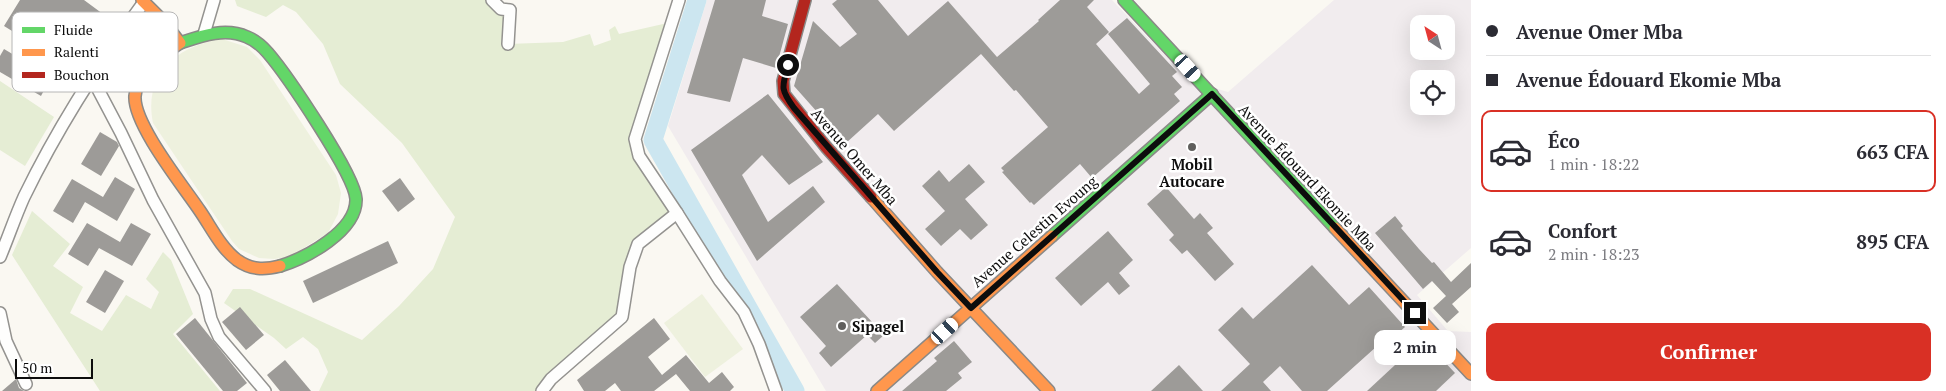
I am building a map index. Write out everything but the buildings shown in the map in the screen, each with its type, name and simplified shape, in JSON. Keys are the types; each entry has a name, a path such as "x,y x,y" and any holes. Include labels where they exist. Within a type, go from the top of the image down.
{"street":[{"path":"204,34 214,0"},
{"path":"492,0 501,9 510,10 508,44"},
{"path":"679,0 635,139 639,156 720,281 744,312 759,344 776,391"},
{"name":"Avenue Omer Mba","path":"805,0 783,81 784,94 832,154 1049,391"},
{"name":"Avenue Édouard Ekomie Mba","path":"1124,0 1471,374"},
{"path":"136,12 143,1 154,12"},
{"path":"136,92 135,96 139,115 157,148 235,259 255,269 279,266 314,252 347,224 352,216 357,196 341,164 278,67 266,52 254,41 242,35 221,32 204,34 180,43 178,40"},
{"path":"0,258 24,198 84,92"},
{"path":"99,92 153,200 205,293 211,319 219,337 265,391"},
{"name":"Avenue Celestin Evoung","path":"877,391 1212,94"},
{"path":"542,391 551,379 622,317 630,267 638,244 677,213"},
{"path":"0,313 6,341 26,384"}],"shaded area":[{"path":"707,0 1112,0 1190,81 1228,92 1334,0 1471,0 1471,248 1417,295 1448,331 1471,332 1471,391 826,391 668,126"}],"green space":[{"path":"235,0 492,0 510,10 508,44 563,42 590,34 594,46 611,40 609,30 615,26 619,34 672,22 635,139 677,213 638,244 622,317 542,391 319,391 328,372 318,349 303,337 286,349 274,338 224,303 233,289 250,289 362,340 399,306 433,269 455,217 402,143 340,84 323,44 296,12 283,5 266,17 237,6"},
{"path":"222,39 247,47 260,60 336,175 341,193 338,214 328,233 289,257 259,258 239,249 153,123 151,106 153,92 178,92 178,55 190,48"},
{"path":"0,81 12,89 12,92 16,92 54,117 25,166 0,150"},
{"path":"32,211 70,244 53,266 83,287 70,313 102,331 126,295 151,309 159,292 146,279 163,252 171,260 193,314 173,334 220,391 100,391 12,255"},
{"path":"702,294 743,349 705,377 664,323"}],"waterway":[{"path":"697,0 653,140 795,391"}],"traffic: fast":[{"path":"1124,0 1335,228"},
{"path":"180,43 205,35 230,33 250,38 266,50 303,102 332,148 353,187 356,199 354,211 348,222 339,232 316,250 280,266"},
{"path":"1052,236 1212,94"}],"traffic: slow":[{"path":"142,0 154,12"},
{"path":"178,40 180,43 178,44"},
{"path":"136,92 137,108 150,138 221,243 231,255 242,263 263,268 280,266"},
{"path":"871,197 937,272 1049,391"},
{"path":"1335,228 1471,374"},
{"path":"877,391 1052,236"}],"traffic: jam":[{"path":"805,0 783,81 784,94 826,147 871,197"}],"place":[{"name":"Mobil Autocare","path":"1192,147"},
{"name":"Sipagel","path":"842,326"}],"route":[{"path":"788,65 783,81 784,94 794,108 826,147 971,308 1212,94 1415,313"}]}
